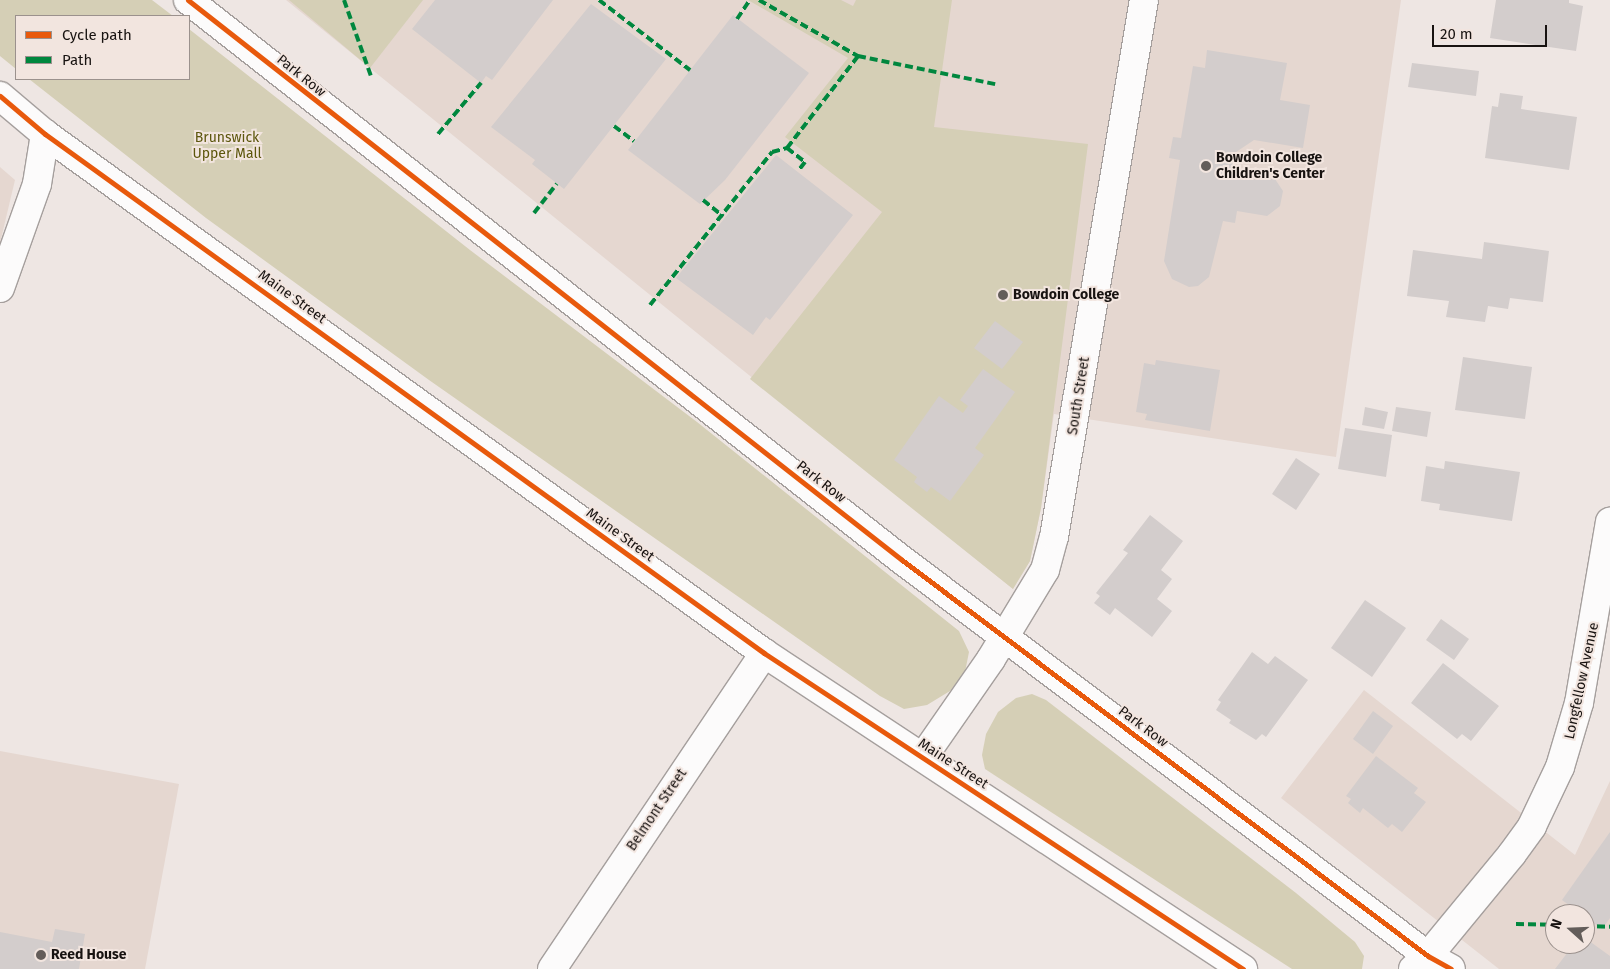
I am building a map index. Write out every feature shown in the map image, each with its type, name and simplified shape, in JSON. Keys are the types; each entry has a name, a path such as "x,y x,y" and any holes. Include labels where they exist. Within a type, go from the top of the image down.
{"street":[{"name":"Park Row","path":"188,0 1004,637 1431,965"},
{"name":"South Street","path":"923,757 1004,637 1045,570 1054,537 1144,0"},
{"name":"Maine Street","path":"0,96 45,134 764,653 1243,969"},
{"path":"0,288 37,184 45,134"},
{"name":"Longfellow Avenue","path":"1431,965 1527,833 1560,767 1579,703 1610,522"},
{"name":"Belmont Street","path":"552,969 764,653"}],"shaded area":[{"name":"Bowdoin College","path":"286,0 1401,0 1336,457 1054,414 1041,508 1030,561 1013,589"},
{"path":"0,167 15,180 0,243"},
{"path":"1364,690 1575,855 1610,781 1610,969 1499,969 1281,798"},
{"path":"0,751 179,784 145,969 0,969"}],"green space":[{"path":"0,0 152,0 172,15 15,15 15,68 0,56"},
{"path":"289,0 423,0 370,68"},
{"path":"748,0 841,0 853,6 856,0 952,0 934,127 1088,144 1041,508 1030,561 1013,589 750,379 882,212 785,137 848,58"},
{"name":"Brunswick Upper Mall","path":"190,30 470,250 697,422 959,631 969,652 965,672 950,691 927,705 904,709 880,696 429,380 206,218 30,80 190,80"},
{"path":"1032,694 1046,700 1296,893 1355,942 1364,956 1362,969 1292,969 985,769 982,755 986,734 998,712 1016,698"}],"building":[{"path":"435,0 553,0 492,80 486,76 481,83 412,29"},
{"path":"1496,0 1569,0 1569,3 1583,6 1576,51 1490,38"},
{"path":"591,4 666,59 564,189 532,164 535,160 491,127"},
{"path":"733,15 809,73 725,180 700,204 628,150"},
{"name":"Bowdoin College Children's Center","path":"1207,50 1287,63 1280,100 1310,105 1303,148 1254,140 1236,152 1232,172 1275,179 1283,191 1280,206 1267,216 1237,211 1235,223 1223,221 1209,277 1198,286 1189,287 1172,279 1164,261 1180,160 1169,158 1173,137 1181,138 1193,66 1205,68"},
{"path":"1412,63 1479,71 1476,96 1408,87"},
{"path":"1500,93 1523,96 1521,109 1577,117 1569,170 1485,158 1492,106 1498,107"},
{"path":"776,155 853,215 770,320 766,317 753,335 676,278"},
{"path":"1484,242 1549,251 1543,302 1510,298 1508,309 1488,306 1485,322 1446,317 1449,301 1407,296 1413,250 1482,259"},
{"path":"995,321 1023,342 1002,369 974,348"},
{"path":"1463,357 1532,367 1525,419 1455,410"},
{"path":"1156,360 1220,370 1210,431 1145,420 1147,414 1136,412 1144,363 1155,365"},
{"path":"983,369 1015,392 975,448 984,455 950,501 931,487 927,492 914,482 917,477 894,460 939,396 963,413 968,406 960,400"},
{"path":"1365,407 1388,412 1384,429 1362,425"},
{"path":"1396,407 1431,412 1427,437 1392,431"},
{"path":"1345,428 1392,435 1386,477 1338,469"},
{"path":"1296,458 1320,474 1296,510 1272,494"},
{"path":"1445,461 1520,472 1512,521 1439,510 1440,504 1421,501 1426,466 1444,469"},
{"path":"1150,515 1183,541 1161,570 1172,579 1157,599 1172,611 1152,637 1115,608 1110,615 1094,603 1100,596 1096,593 1128,553 1123,550"},
{"path":"1365,600 1406,628 1372,677 1331,648"},
{"path":"1441,619 1469,639 1454,660 1426,640"},
{"path":"1252,652 1268,664 1275,656 1308,680 1266,737 1262,734 1256,740 1229,723 1231,720 1216,710 1221,702 1218,700"},
{"path":"1443,663 1499,706 1471,741 1462,734 1457,739 1411,703"},
{"path":"1373,711 1393,726 1373,754 1353,739"},
{"path":"1376,756 1418,788 1414,793 1426,802 1402,832 1392,824 1388,828 1363,808 1360,813 1348,803 1351,799 1346,796"},
{"path":"1610,832 1610,918 1602,929 1595,924 1595,904 1568,904 1562,900"},
{"name":"Reed House","path":"55,929 85,934 79,969 0,969 0,932 52,942"},
{"path":"1595,945 1610,956 1610,969 1555,969 1566,954 1595,954"}],"marked path":[{"path":"344,0 372,79"},
{"path":"599,0 690,70"},
{"path":"737,19 750,0"},
{"path":"759,0 858,56 995,84"},
{"path":"650,305 772,152 787,148 858,56"},
{"path":"438,134 481,83"},
{"path":"614,126 634,141"},
{"path":"787,148 805,162 798,171"},
{"path":"534,213 557,184"},
{"path":"703,200 723,216"},
{"path":"1516,924 1545,925"},
{"path":"1595,926 1610,927"}],"cycle path":[{"path":"188,0 902,560 1428,956 1451,969"},
{"path":"0,96 45,134 764,653 1243,969"}],"place":[{"name":"Bowdoin College Children's Center","path":"1206,166"},
{"name":"Bowdoin College","path":"1003,295"},
{"name":"Reed House","path":"41,955"}]}
